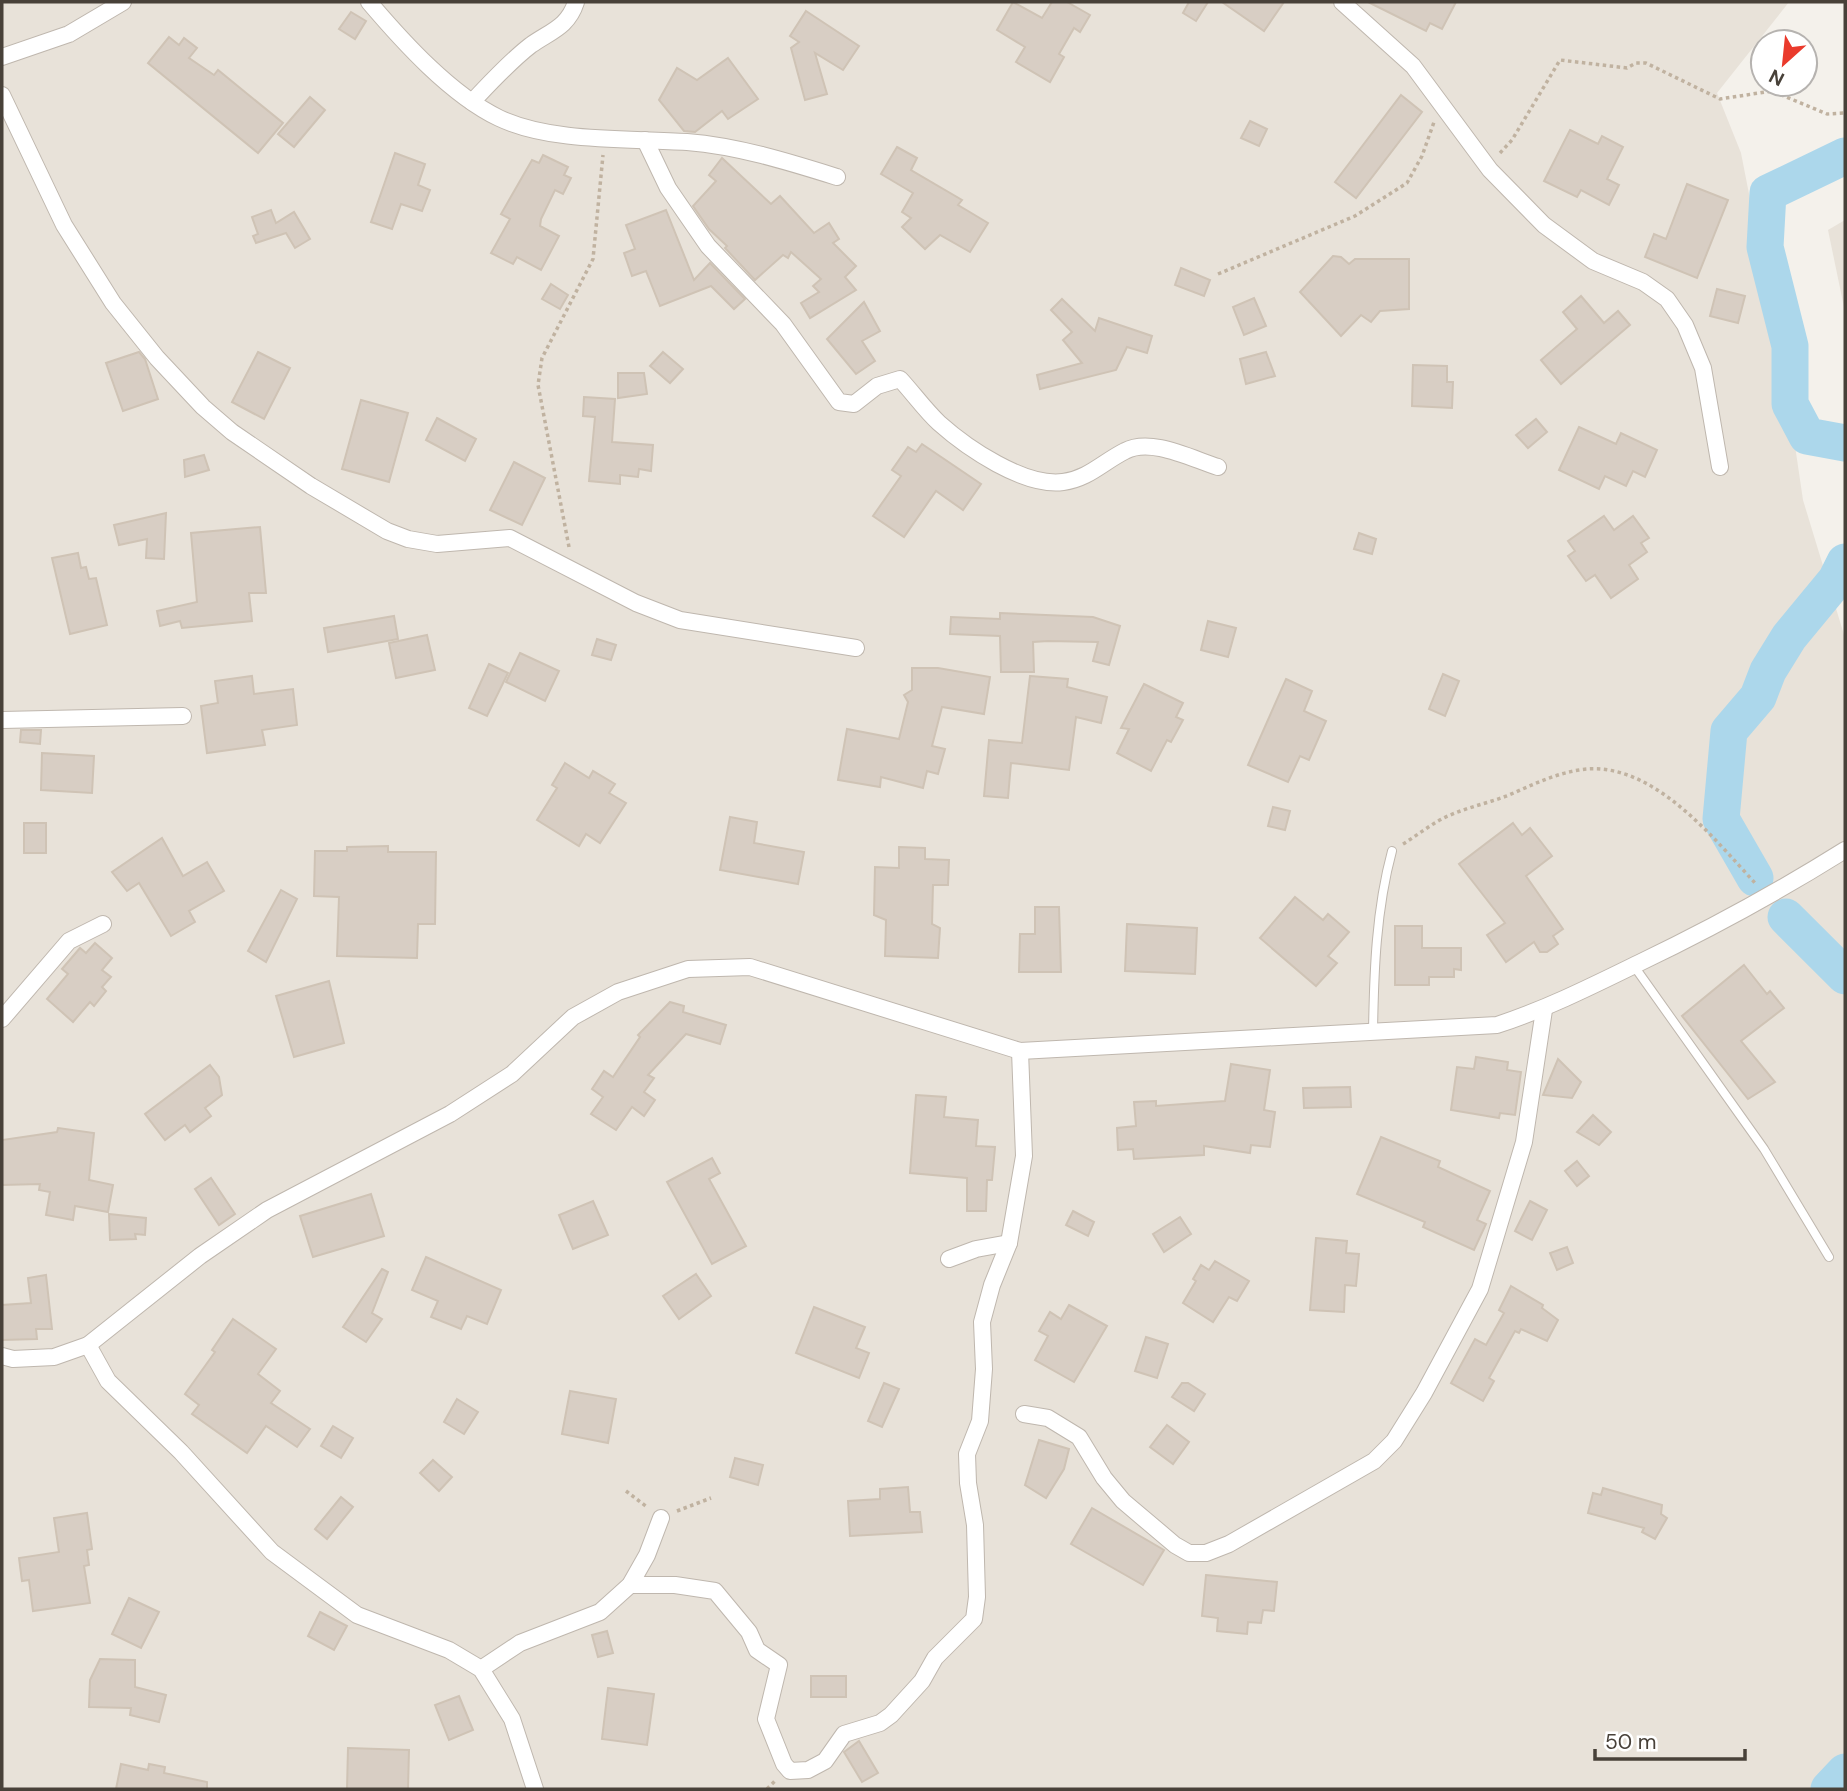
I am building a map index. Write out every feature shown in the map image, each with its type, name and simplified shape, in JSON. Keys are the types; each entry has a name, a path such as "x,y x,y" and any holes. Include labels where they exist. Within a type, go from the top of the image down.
{"street":[{"path":"2,57 69,34 123,2"},
{"path":"369,2 398,36 472,102 500,118 537,130 645,141 690,142 741,151 837,177"},
{"path":"472,102 532,45 564,24 572,16 576,2"},
{"path":"1342,2 1413,66 1490,170 1544,225 1593,261 1643,282 1667,299 1685,325 1703,368 1720,467"},
{"path":"2,95 64,225 113,303 157,358 232,432 310,486 387,531 423,543 510,538 636,603 680,620 856,648"},
{"path":"645,141 668,188 708,246 783,324 839,402 854,404 877,386 900,379 939,423 1004,468 1026,477 1060,482 1080,478 1127,449 1156,447 1218,467"},
{"path":"2,720 183,716"},
{"path":"2,1356 13,1359 54,1357 89,1345 200,1256 267,1210 450,1114 512,1074 573,1017 618,992 688,969 750,967 1020,1051 1497,1025 1544,1010 1634,966 1769,897 1845,850"},
{"path":"2,1019 69,942 103,924"},
{"path":"1024,1414 1048,1418 1079,1437 1104,1478 1123,1501 1189,1553 1206,1553 1230,1544 1374,1461 1394,1441 1424,1394 1480,1289 1524,1142 1544,1010"},
{"path":"630,1585 675,1585 715,1591 749,1632 757,1650 776,1660 780,1671 767,1703 765,1719 784,1764 790,1771 808,1770 825,1761 844,1734 880,1723 891,1715 922,1681 935,1658 974,1619 977,1597 975,1525 968,1483 968,1454 980,1421 984,1369 982,1322 992,1285 1009,1243 1024,1156 1020,1051"},
{"path":"949,1259 976,1249 1009,1243"},
{"path":"89,1345 108,1381 181,1452 272,1552 357,1615 449,1650 481,1669 512,1719 535,1789"},
{"path":"481,1669 520,1643 600,1612 630,1585 647,1555 661,1518"}],"lane":[{"path":"1373,1032 1374,967 1384,880 1392,851"},
{"path":"1634,966 1764,1149 1829,1257"}],"path":[{"path":"1490,170 1560,60 1627,68 1636,63 1646,63 1720,99 1772,91 1827,114 1845,113"},
{"path":"1218,274 1322,232 1355,216 1407,183 1422,156 1440,104"},
{"path":"579,572 564,529 537,385 542,358 593,259 600,167 607,137"},
{"path":"1392,851 1449,815 1484,805 1551,776 1582,769 1618,772 1661,791 1700,823 1769,897"},
{"path":"626,1491 661,1518 711,1498"}],"shaded area":[{"path":"2,2 1789,2 1768,28 1749,28 1749,53 1717,93 1741,153 1785,378 1803,500 1845,638 1845,1789 2,1789"},
{"path":"1845,220 1845,312 1828,230"}],"building":[{"path":"1013,2 1042,18 1052,2 1067,2 1090,15 1080,32 1074,28 1059,54 1064,57 1050,82 1016,62 1025,47 997,30"},
{"path":"1189,2 1208,2 1196,21 1183,13"},
{"path":"1222,2 1284,2 1264,31"},
{"path":"1368,2 1456,2 1442,29 1430,23 1426,31"},
{"path":"806,11 859,46 843,70 815,53 827,94 805,100 791,48 799,42 790,36"},
{"path":"351,12 366,21 355,39 339,29"},
{"path":"169,37 179,45 184,38 197,48 189,58 214,75 218,70 283,123 258,153 148,63"},
{"path":"728,58 758,99 728,119 722,111 695,132 684,131 659,100 677,68 697,80"},
{"path":"1401,95 1422,112 1356,198 1335,182"},
{"path":"310,97 325,110 294,147 278,134"},
{"path":"1250,121 1267,129 1259,146 1241,138"},
{"path":"1570,130 1598,144 1602,136 1623,147 1607,179 1619,185 1609,205 1581,190 1577,197 1544,181"},
{"path":"897,147 917,158 911,170 962,200 958,205 988,223 970,252 940,235 925,249 902,227 911,218 902,212 913,193 881,174"},
{"path":"395,153 425,164 418,185 430,190 422,211 401,204 392,229 371,222"},
{"path":"543,155 568,167 564,175 571,178 563,194 555,190 541,219 540,226 559,236 541,270 517,257 513,264 491,253 510,219 501,214 532,160 539,163"},
{"path":"722,158 771,204 780,196 814,233 829,223 839,239 833,243 856,266 845,277 856,290 810,318 801,303 819,292 813,286 821,279 791,252 788,258 783,255 755,280 709,229 693,206 716,181 709,175"},
{"path":"1687,184 1728,200 1697,278 1645,257 1654,234 1666,239"},
{"path":"271,210 276,223 294,212 310,239 295,248 286,233 256,243 253,236 258,234 252,217"},
{"path":"666,210 694,280 710,263 745,299 734,309 711,286 660,306 646,271 632,276 624,253 635,249 626,225"},
{"path":"1333,256 1341,257 1349,264 1355,259 1409,259 1409,309 1380,311 1371,322 1361,315 1341,336 1300,292"},
{"path":"1181,268 1210,280 1204,296 1175,285"},
{"path":"551,284 568,295 560,309 542,299"},
{"path":"1717,289 1745,296 1738,323 1710,316"},
{"path":"1581,296 1604,323 1618,311 1630,325 1561,384 1541,360 1577,329 1563,312"},
{"path":"1254,298 1266,326 1244,335 1233,307"},
{"path":"1062,299 1095,331 1099,318 1152,336 1147,353 1127,347 1116,370 1040,389 1037,375 1082,363 1063,340 1072,332 1051,310"},
{"path":"864,302 880,331 862,341 875,361 856,374 827,339"},
{"path":"139,352 145,359 158,399 123,411 106,363"},
{"path":"258,352 290,368 264,419 232,402"},
{"path":"663,352 683,369 670,383 650,366"},
{"path":"1266,352 1275,376 1246,384 1240,359"},
{"path":"1413,365 1447,366 1447,382 1453,382 1452,408 1412,406"},
{"path":"618,373 644,373 647,394 618,398"},
{"path":"584,397 615,399 612,442 653,445 651,471 639,469 638,477 620,475 620,484 589,481 595,417 583,416"},
{"path":"361,400 408,413 389,482 342,469"},
{"path":"437,418 476,439 465,461 426,440"},
{"path":"1536,419 1547,432 1528,448 1516,435"},
{"path":"1579,427 1616,444 1621,433 1657,450 1645,477 1633,471 1626,486 1605,476 1599,489 1559,470"},
{"path":"922,444 981,484 963,510 936,491 904,537 873,516 901,476 892,470 908,447 916,452"},
{"path":"204,455 209,470 185,477 184,460"},
{"path":"514,462 545,478 522,525 490,510"},
{"path":"166,513 164,559 146,558 147,539 119,545 114,525"},
{"path":"1604,516 1614,530 1633,516 1649,538 1641,543 1647,552 1629,565 1638,579 1611,598 1595,575 1586,581 1568,556 1575,551 1568,541"},
{"path":"260,527 266,593 249,593 252,621 182,628 180,621 160,626 157,611 197,602 191,533"},
{"path":"1359,533 1376,539 1372,554 1354,549"},
{"path":"78,553 81,568 86,567 89,579 96,578 107,625 70,634 52,558"},
{"path":"1000,613 1093,617 1120,626 1109,665 1093,661 1098,642 1048,641 1033,642 1034,672 1001,672 1000,636 950,634 951,617 1000,619"},
{"path":"394,616 398,639 328,652 324,628"},
{"path":"1208,621 1236,628 1228,657 1201,650"},
{"path":"427,635 435,670 396,678 389,643"},
{"path":"597,639 616,645 611,660 592,655"},
{"path":"520,653 559,671 545,701 506,682"},
{"path":"489,664 508,673 487,716 469,708"},
{"path":"912,668 938,668 990,677 984,714 942,707 932,746 945,749 938,774 927,771 923,788 881,777 880,787 838,780 847,729 899,739 908,702 904,695 912,690"},
{"path":"1443,674 1459,681 1445,716 1429,709"},
{"path":"252,676 254,694 293,689 297,725 262,730 265,745 207,753 201,706 218,703 215,681"},
{"path":"1030,676 1068,679 1067,687 1107,697 1101,723 1076,717 1069,770 1011,763 1008,798 984,796 989,740 1022,743"},
{"path":"1286,679 1312,691 1304,711 1326,721 1309,760 1300,756 1288,782 1248,765"},
{"path":"1144,684 1183,703 1176,717 1183,720 1171,742 1167,740 1151,771 1117,753 1129,729 1121,728"},
{"path":"21,730 41,730 40,744 20,742"},
{"path":"42,753 94,756 92,793 41,790"},
{"path":"565,763 589,778 593,771 615,784 609,793 626,803 600,843 586,834 579,846 537,820 557,788 552,785"},
{"path":"1273,807 1290,811 1285,830 1268,826"},
{"path":"730,817 757,822 754,843 804,852 798,884 720,870"},
{"path":"24,823 46,823 46,853 24,853"},
{"path":"1513,823 1522,835 1530,828 1552,856 1526,876 1563,929 1553,936 1558,944 1547,952 1540,952 1534,942 1506,962 1487,935 1505,923 1459,864"},
{"path":"162,838 183,876 207,862 224,891 189,911 195,922 171,936 139,883 127,891 112,872"},
{"path":"388,846 388,852 436,852 435,924 418,924 417,958 337,956 339,897 314,896 315,851 347,851 347,847"},
{"path":"899,847 925,848 925,859 949,860 948,885 933,885 932,924 940,928 938,958 885,956 886,920 874,915 875,867 899,868"},
{"path":"281,890 297,899 266,962 248,951"},
{"path":"1295,897 1323,920 1328,914 1349,932 1328,956 1337,963 1316,986 1260,938"},
{"path":"1035,907 1059,907 1061,972 1019,972 1020,934 1035,934"},
{"path":"1127,924 1197,928 1195,974 1125,971"},
{"path":"1395,926 1422,926 1422,948 1461,948 1461,970 1454,969 1454,977 1429,977 1429,985 1395,985"},
{"path":"95,943 112,958 102,970 111,977 102,987 106,991 94,1006 90,1002 73,1022 47,999 68,974 62,969 80,948 86,953"},
{"path":"1744,965 1767,994 1770,991 1784,1008 1741,1041 1775,1082 1748,1099 1682,1016"},
{"path":"329,981 344,1043 294,1057 276,996"},
{"path":"670,1002 684,1006 683,1012 726,1025 720,1044 686,1034 648,1075 654,1078 644,1092 655,1100 644,1116 632,1107 616,1130 591,1114 603,1097 592,1089 604,1071 613,1077 640,1037 638,1035"},
{"path":"1476,1057 1508,1062 1507,1070 1521,1072 1515,1115 1500,1113 1499,1118 1451,1110 1457,1067 1474,1069"},
{"path":"1558,1059 1581,1082 1572,1098 1543,1095"},
{"path":"1231,1064 1270,1070 1264,1110 1275,1112 1270,1147 1251,1145 1250,1153 1204,1146 1204,1155 1134,1159 1133,1149 1118,1150 1117,1128 1136,1126 1134,1102 1156,1101 1156,1106 1225,1101"},
{"path":"210,1065 219,1077 222,1095 205,1108 211,1116 190,1132 185,1125 165,1140 145,1114"},
{"path":"1350,1087 1351,1107 1304,1108 1303,1088"},
{"path":"916,1095 946,1097 944,1117 978,1120 976,1146 995,1147 992,1180 987,1180 986,1211 967,1211 967,1178 910,1173"},
{"path":"1593,1115 1611,1132 1599,1145 1577,1132"},
{"path":"58,1128 94,1133 89,1180 113,1185 108,1212 75,1206 73,1220 46,1215 50,1192 39,1190 40,1184 2,1185 2,1140 57,1132"},
{"path":"1381,1137 1440,1161 1438,1167 1490,1191 1477,1220 1486,1224 1474,1250 1423,1227 1425,1222 1357,1194"},
{"path":"712,1158 720,1173 709,1179 746,1246 712,1264 667,1182"},
{"path":"1577,1161 1589,1176 1577,1186 1565,1171"},
{"path":"211,1178 235,1214 219,1225 195,1189"},
{"path":"371,1194 384,1236 313,1257 300,1216"},
{"path":"593,1201 608,1235 573,1249 559,1215"},
{"path":"1530,1201 1547,1210 1532,1240 1515,1231"},
{"path":"1073,1211 1094,1222 1088,1236 1066,1225"},
{"path":"109,1214 146,1218 145,1235 135,1234 136,1239 110,1240"},
{"path":"1180,1217 1191,1234 1164,1252 1153,1234"},
{"path":"1316,1238 1347,1241 1346,1253 1359,1254 1356,1286 1345,1285 1344,1312 1310,1310"},
{"path":"1567,1247 1573,1263 1557,1270 1550,1253"},
{"path":"426,1257 501,1290 487,1324 467,1316 461,1329 431,1317 438,1301 412,1290"},
{"path":"1215,1261 1249,1281 1237,1301 1229,1297 1213,1322 1183,1303 1196,1281 1193,1279 1201,1265 1209,1270"},
{"path":"382,1269 388,1272 372,1313 382,1319 366,1342 343,1327"},
{"path":"696,1274 711,1296 679,1319 663,1296"},
{"path":"46,1275 52,1329 36,1329 37,1339 2,1340 2,1305 31,1303 28,1278"},
{"path":"1511,1286 1543,1305 1542,1308 1558,1320 1547,1341 1521,1329 1519,1333 1515,1331 1489,1378 1494,1381 1483,1401 1451,1383 1475,1339 1486,1345 1504,1313 1499,1310"},
{"path":"1069,1305 1107,1326 1074,1382 1035,1360 1048,1336 1039,1331 1050,1312 1061,1319"},
{"path":"814,1307 865,1327 856,1348 869,1353 859,1378 796,1353"},
{"path":"233,1319 276,1349 258,1374 280,1391 271,1403 310,1429 297,1447 266,1426 247,1453 192,1414 199,1405 185,1394 215,1352 212,1350"},
{"path":"1146,1337 1168,1344 1157,1378 1135,1371"},
{"path":"884,1383 899,1389 882,1427 868,1421"},
{"path":"1182,1383 1188,1383 1205,1394 1194,1411 1172,1397"},
{"path":"570,1391 616,1399 608,1443 562,1434"},
{"path":"457,1399 478,1412 464,1434 444,1422"},
{"path":"1167,1425 1189,1442 1173,1464 1150,1447"},
{"path":"333,1426 353,1438 341,1458 321,1446"},
{"path":"1039,1440 1069,1449 1064,1469 1046,1498 1025,1485"},
{"path":"735,1458 763,1465 758,1485 730,1477"},
{"path":"433,1460 452,1477 439,1491 420,1473"},
{"path":"908,1487 910,1512 920,1512 922,1532 850,1536 848,1501 880,1499 880,1489"},
{"path":"1603,1488 1662,1505 1661,1514 1667,1518 1655,1539 1642,1532 1644,1528 1588,1513 1593,1493 1601,1495"},
{"path":"341,1497 353,1507 327,1539 315,1529"},
{"path":"1092,1508 1164,1550 1143,1585 1071,1544"},
{"path":"87,1513 92,1549 87,1550 89,1565 84,1566 90,1603 33,1611 29,1580 22,1581 19,1558 59,1552 54,1518"},
{"path":"1206,1575 1277,1582 1274,1611 1263,1610 1261,1623 1248,1622 1247,1634 1217,1631 1218,1618 1202,1616"},
{"path":"129,1598 159,1612 141,1648 112,1634"},
{"path":"320,1612 347,1626 334,1650 308,1636"},
{"path":"607,1631 613,1653 598,1657 592,1635"},
{"path":"100,1659 135,1660 135,1687 166,1695 159,1722 130,1715 131,1708 89,1707 90,1680"},
{"path":"811,1676 846,1676 846,1697 811,1697"},
{"path":"608,1688 654,1694 647,1745 602,1739"},
{"path":"459,1696 473,1730 449,1740 435,1705"},
{"path":"859,1741 878,1773 862,1782 844,1752"},
{"path":"348,1748 409,1750 408,1789 347,1789"},
{"path":"121,1764 148,1770 149,1764 165,1767 164,1773 207,1782 207,1789 116,1789"}],"waterway":[{"path":"1845,156 1768,193 1765,247 1790,346 1790,404 1807,436 1845,443"},
{"path":"1755,878 1721,819 1729,731 1758,697 1768,671 1789,637 1836,580 1845,562"},
{"path":"1786,917 1845,976"},
{"path":"1829,1789 1845,1772"}]}
